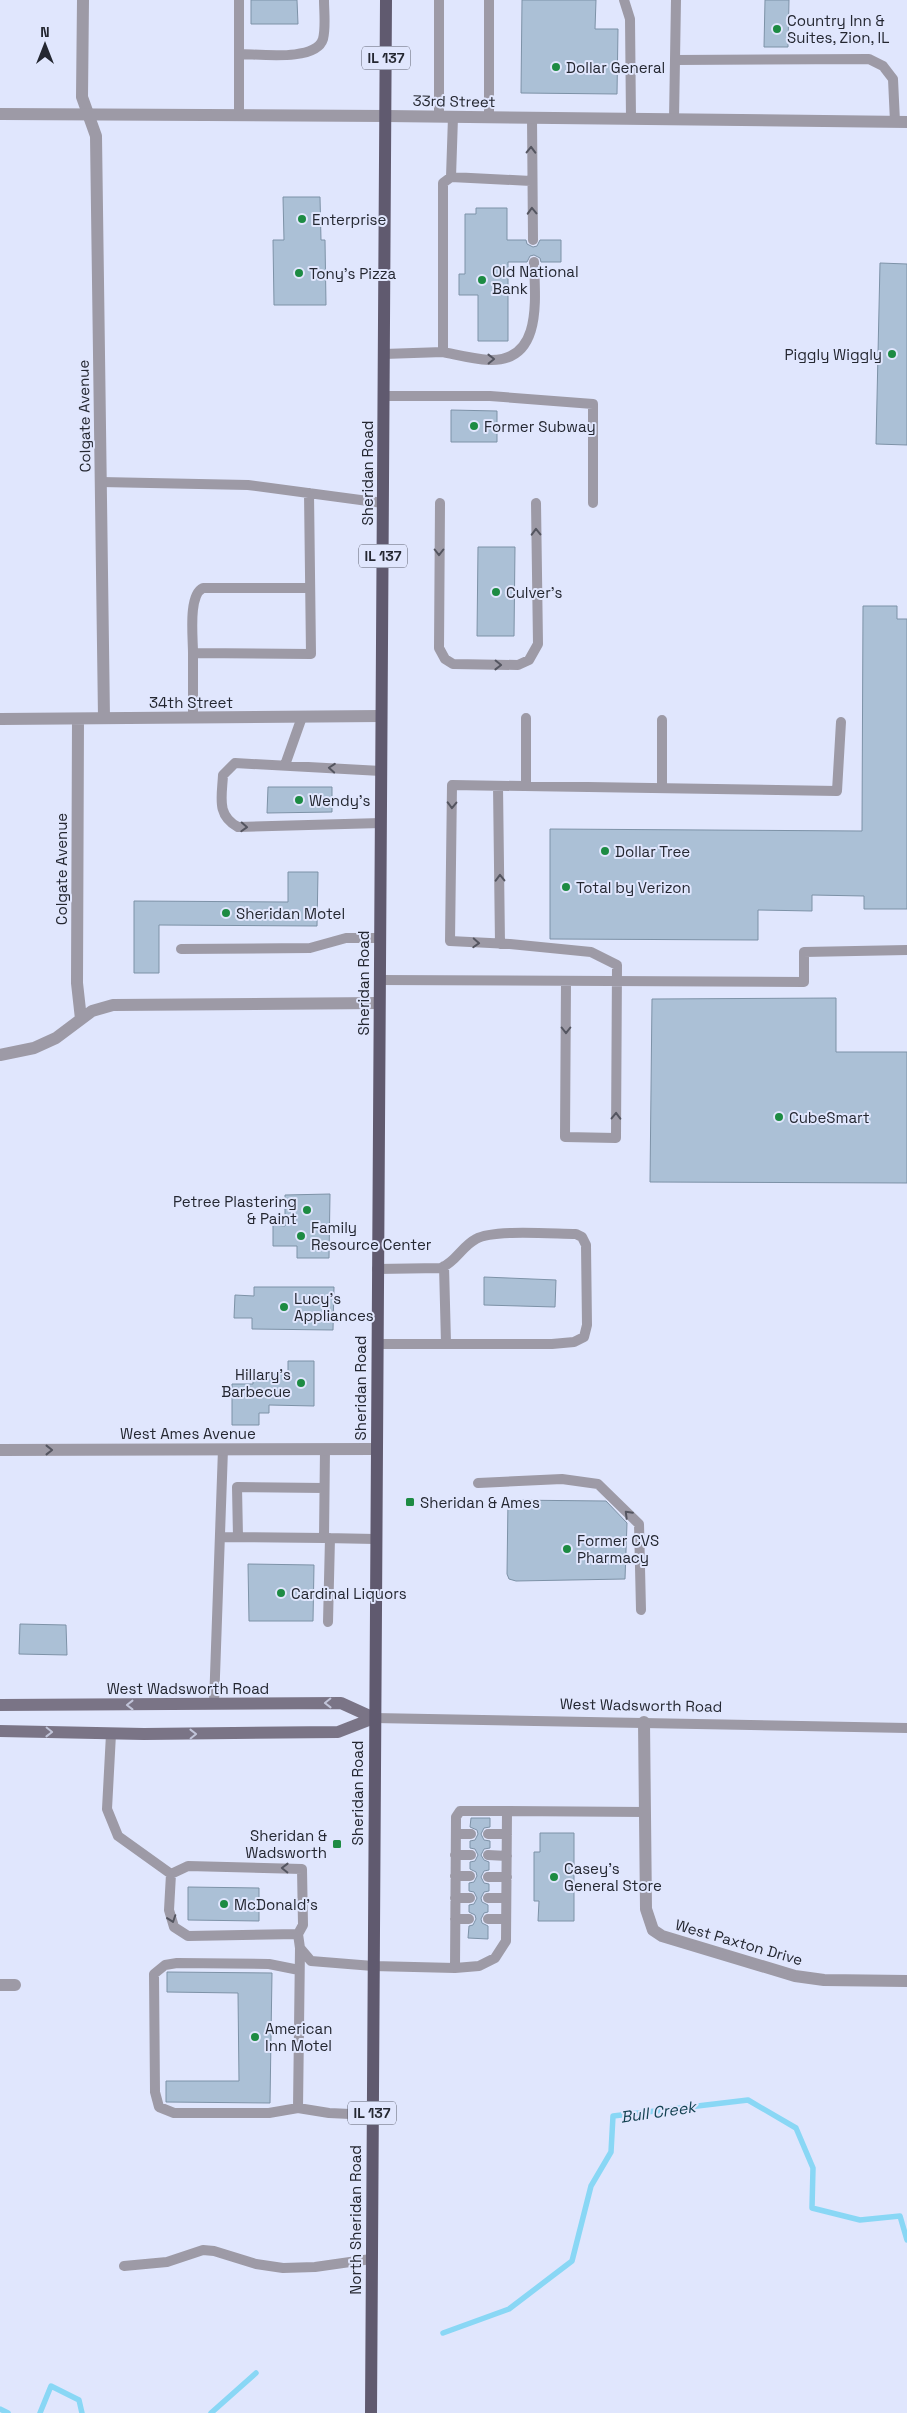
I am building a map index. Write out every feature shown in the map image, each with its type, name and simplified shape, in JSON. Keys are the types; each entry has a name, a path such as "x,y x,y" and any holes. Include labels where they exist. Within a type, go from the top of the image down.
{"main road":[{"name":"Sheridan Road","path":"373,1966 386,0"},
{"name":"West Wadsworth Road","path":"0,1706 341,1703 374,1718"},
{"name":"West Wadsworth Road","path":"0,1731 111,1734 338,1732 374,1718"},
{"name":"North Sheridan Road","path":"371,2413 373,1966"}],"street":[{"name":"Colgate Avenue","path":"83,0 82,97 96,136 104,718"},
{"name":"33rd Street","path":"0,114 901,122"},
{"name":"34th Street","path":"0,719 381,716"},
{"name":"Colgate Avenue","path":"78,719 77,983 81,1019"},
{"path":"0,1055 34,1048 56,1038 92,1011 113,1005 379,1003"},
{"name":"West Ames Avenue","path":"0,1450 376,1449"},
{"name":"West Paxton Drive","path":"644,1722 646,1909 653,1930 662,1936 795,1976 824,1980 907,1981"},
{"path":"0,1985 15,1985"}],"lane":[{"path":"239,0 239,116"},
{"path":"239,54 303,54 315,51 322,41 324,0"},
{"path":"439,0 439,117"},
{"path":"489,118 490,0"},
{"path":"624,0 630,20 631,119"},
{"path":"674,119 676,0"},
{"path":"675,60 869,59 884,66 893,80 901,122"},
{"path":"452,177 453,117"},
{"path":"532,118 531,181 533,240"},
{"path":"443,352 443,183 452,177 531,181"},
{"path":"384,354 443,352 490,360 507,357 522,349 531,332 535,302 534,262"},
{"path":"384,396 490,396 593,404 594,503"},
{"path":"101,482 248,485 383,503"},
{"path":"192,653 310,654 309,493"},
{"path":"440,503 439,648 445,659 453,664 518,665 529,660 538,644 536,503"},
{"path":"193,718 193,599 197,590 203,588 310,588"},
{"path":"285,765 302,717"},
{"path":"526,718 526,786"},
{"path":"662,720 662,788"},
{"path":"566,981 566,1137 616,1138 617,965 591,952 500,944 450,942 452,785 837,791 841,722"},
{"path":"380,823 238,828 228,821 222,808 223,775 235,763 381,771"},
{"path":"498,786 500,944"},
{"path":"181,950 310,948 346,938 380,938"},
{"path":"379,980 804,982 804,952 907,950"},
{"path":"377,1268 449,1265 477,1238 501,1234 576,1234 582,1237 586,1245 587,1325 584,1337 574,1342 552,1344 377,1344"},
{"path":"444,1266 446,1343"},
{"path":"214,1704 223,1449"},
{"path":"324,1449 328,1622"},
{"path":"478,1483 562,1480 598,1484 639,1524 640,1610"},
{"path":"238,1537 237,1487 324,1488"},
{"path":"220,1537 375,1538"},
{"name":"West Wadsworth Road","path":"374,1718 907,1728"},
{"path":"111,1734 107,1809 118,1836 171,1874"},
{"path":"455,1968 456,1817 460,1811 645,1812"},
{"path":"300,1948 311,1961 373,1966 455,1968 479,1966 495,1958 506,1941 507,1811"},
{"path":"456,1834 471,1834"},
{"path":"488,1834 507,1834"},
{"path":"455,1855 471,1855"},
{"path":"488,1855 507,1856"},
{"path":"171,1874 188,1866 302,1868 303,1925 298,1934 300,1948 298,2108"},
{"path":"171,1874 169,1910 174,1927 188,1936 298,1934"},
{"path":"455,1876 470,1876"},
{"path":"488,1876 507,1876"},
{"path":"455,1898 470,1898"},
{"path":"488,1898 506,1898"},
{"path":"455,1919 469,1919"},
{"path":"488,1919 506,1919"},
{"path":"299,1970 269,1964 177,1963 165,1965 154,1974 155,2092 159,2107 174,2112 260,2113 298,2108 329,2113 372,2115"},
{"path":"124,2266 166,2262 203,2250 214,2250 256,2264 282,2268 315,2267 371,2259"}],"building":[{"path":"251,0 297,0 298,24 251,24"},
{"path":"522,0 596,0 595,29 618,29 617,94 521,93"},
{"path":"765,0 789,0 788,47 764,47"},
{"name":"Tony's Pizza","path":"283,197 320,197 321,240 325,240 326,305 274,305 273,240 284,240"},
{"name":"Old National Bank","path":"476,208 507,208 507,240 526,240 527,244 533,247 537,246 540,240 561,240 561,262 541,262 540,258 534,255 530,256 527,262 508,262 508,341 478,341 478,295 459,295 459,274 465,274 465,214 476,214"},
{"name":"Piggly Wiggly","path":"880,263 907,264 907,445 876,444"},
{"name":"Former Subway","path":"451,410 497,411 497,442 451,442"},
{"name":"Culver's","path":"478,547 515,547 514,636 477,636"},
{"path":"863,606 897,606 897,619 907,619 907,909 864,909 864,896 812,895 812,911 758,910 758,940 550,939 550,829 862,831"},
{"name":"Wendy's","path":"268,787 332,787 332,812 267,813"},
{"name":"Sheridan Motel","path":"288,872 318,872 317,926 159,925 159,973 134,973 134,901 288,902"},
{"name":"CubeSmart","path":"836,998 836,1052 907,1052 907,1183 650,1182 652,999"},
{"path":"330,1194 329,1258 297,1258 297,1246 273,1246 273,1225 285,1226 285,1195"},
{"path":"484,1277 556,1280 555,1307 484,1305"},
{"name":"Lucy's Appliances","path":"254,1287 334,1287 333,1330 252,1329 252,1318 234,1318 235,1295 254,1296"},
{"path":"288,1361 314,1361 314,1406 269,1405 269,1413 259,1413 259,1425 232,1425 232,1384 253,1384 253,1374 288,1374"},
{"name":"Former CVS Pharmacy","path":"508,1500 606,1501 627,1523 625,1579 516,1581 509,1579 507,1574"},
{"name":"Cardinal Liquors","path":"248,1564 314,1565 313,1621 249,1621"},
{"path":"20,1624 66,1625 67,1655 19,1654"},
{"path":"471,1818 490,1818 490,1827 484,1828 481,1834 484,1840 490,1841 490,1848 484,1849 481,1855 484,1860 489,1862 489,1870 484,1871 481,1877 484,1883 489,1884 489,1891 484,1892 481,1898 482,1902 488,1905 488,1912 484,1913 481,1919 482,1923 488,1926 488,1939 468,1938 469,1926 473,1925 476,1919 475,1915 469,1912 469,1905 474,1904 477,1898 474,1892 469,1891 469,1883 474,1882 477,1876 476,1872 470,1869 470,1862 475,1861 478,1855 475,1849 470,1848 470,1841 475,1840 478,1834 477,1830 470,1827"},
{"name":"Casey's General Store","path":"540,1833 574,1833 574,1921 538,1921 539,1901 534,1901 534,1852 540,1852"},
{"name":"McDonald's","path":"188,1887 259,1888 259,1921 188,1920"},
{"name":"American Inn Motel","path":"167,1972 272,1973 270,2103 166,2102 166,2081 239,2081 238,1993 167,1992"}],"waterway":[{"name":"Bull Creek","path":"443,2333 509,2309 572,2261 591,2186 611,2152 613,2116 748,2100 796,2128 813,2168 812,2208 860,2220 900,2216 907,2240"},
{"name":"Bull Creek","path":"211,2413 256,2373"},
{"name":"Bull Creek","path":"40,2413 51,2386 79,2400 82,2413"},
{"name":"Bull Creek","path":"0,2409 8,2413"}],"place":[{"name":"Country Inn & Suites, Zion, IL","path":"777,29"},
{"name":"Dollar General","path":"556,67"},
{"name":"Enterprise","path":"302,219"},
{"name":"Tony's Pizza","path":"299,273"},
{"name":"Old National Bank","path":"482,280"},
{"name":"Piggly Wiggly","path":"892,354"},
{"name":"Former Subway","path":"474,426"},
{"name":"Culver's","path":"496,592"},
{"name":"Wendy's","path":"299,800"},
{"name":"Dollar Tree","path":"605,851"},
{"name":"Total by Verizon","path":"566,887"},
{"name":"Sheridan Motel","path":"226,913"},
{"name":"CubeSmart","path":"779,1117"},
{"name":"Petree Plastering & Paint","path":"307,1210"},
{"name":"Family Resource Center","path":"301,1236"},
{"name":"Lucy's Appliances","path":"284,1307"},
{"name":"Hillary's Barbecue","path":"301,1383"},
{"name":"Sheridan & Ames","path":"410,1502"},
{"name":"Former CVS Pharmacy","path":"567,1549"},
{"name":"Cardinal Liquors","path":"281,1593"},
{"name":"Sheridan & Wadsworth","path":"337,1844"},
{"name":"Casey's General Store","path":"554,1877"},
{"name":"McDonald's","path":"224,1904"},
{"name":"American Inn Motel","path":"255,2037"}]}
